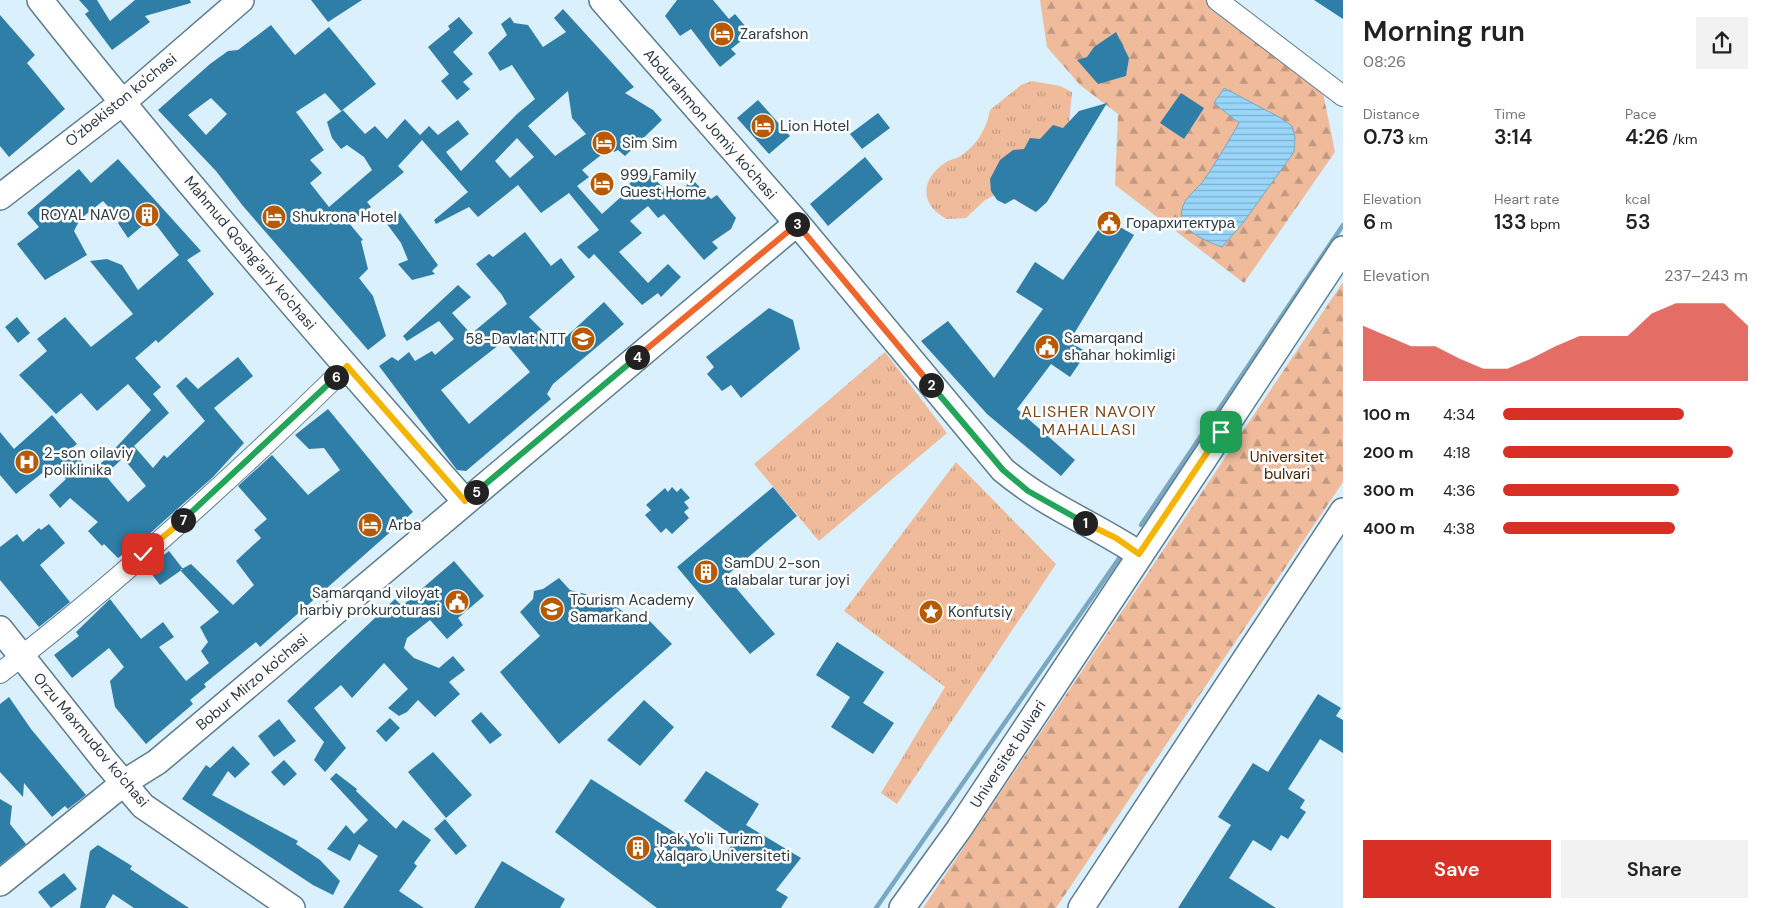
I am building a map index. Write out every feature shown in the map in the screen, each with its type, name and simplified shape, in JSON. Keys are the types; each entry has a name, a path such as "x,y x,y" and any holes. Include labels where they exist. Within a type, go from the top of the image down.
{"main road":[{"name":"Mahmud Qoshg'ariy ko'chasi","path":"40,0 122,102 465,501"},
{"name":"O'zbekiston ko'chasi","path":"0,197 122,102 241,0"},
{"name":"Abdurahmon Jomiy ko'chasi","path":"602,0 797,223 1003,470 1028,491 1116,538 1139,554"},
{"name":"Bobur Mirzo ko'chasi","path":"0,883 125,782 157,762 797,223"},
{"name":"Universitet bulvari","path":"902,908 959,829 1139,554 1343,249"},
{"path":"1081,908 1343,511"},
{"name":"Orzu Maxmudov ko'chasi","path":"0,628 143,806 292,908"}],"street":[{"path":"1217,0 1343,96"},
{"path":"0,673 189,514 347,366"}],"green space":[{"path":"1040,0 1211,0 1323,93 1335,152 1244,283 1115,185 1118,114 1080,85 1047,47"},
{"path":"1032,81 1060,86 1072,92 1068,135 1036,212 1014,199 995,195 985,200 966,218 946,219 934,210 926,193 932,174 948,161 968,151 984,129 990,110 1021,85"},
{"name":"Universitet bulvari","path":"1343,282 1343,482 1056,908 923,908"},
{"path":"885,352 947,433 819,541 754,464"},
{"path":"956,462 1056,564 897,804 881,793 945,687 844,611"}],"water":[{"path":"1224,88 1279,117 1292,126 1295,137 1294,152 1243,223 1222,247 1190,231 1182,218 1182,209 1186,200 1204,180 1218,159 1239,123 1214,103"}],"building":[{"path":"79,0 97,0 110,21 135,0 190,0 191,3 145,16 150,22 112,50 85,14 89,11"},
{"path":"311,0 362,0 328,22"},
{"name":"Zarafshon","path":"677,0 713,0 729,19 735,14 751,33 731,49 736,54 720,67 691,29 680,36 665,16"},
{"path":"1314,0 1343,0 1343,19"},
{"path":"563,9 634,87 625,93 653,110 662,120 625,156 618,150 614,152 610,148 582,170 589,177 577,186 602,214 622,196 619,193 645,170 675,199 692,179 711,199 717,195 736,218 731,229 712,242 718,248 704,260 664,214 658,218 648,206 630,221 642,233 619,252 648,283 668,264 681,277 661,297 658,293 642,305 594,254 589,259 577,247 599,230 569,193 541,213 518,185 478,217 469,207 436,224 434,220 468,192 422,140 398,166 404,172 367,202 371,207 349,223 363,240 361,241 368,269 359,278 373,296 386,336 368,350 243,206 216,171 158,110 210,64 228,51 238,50 271,25 295,55 329,27 376,84 341,111 325,93 296,112 324,150 310,160 322,173 310,183 329,207 372,170 364,157 347,145 341,149 332,138 327,122 343,110 365,134 375,126 387,139 405,119 420,135 429,126 438,135 458,120 469,134 446,152 461,171 517,114 535,99 512,65 500,71 488,53 507,35 501,24 510,17 514,23 528,25 543,47 566,32 554,18","holes":["568,91 572,118 586,134 555,156 528,126","211,98 227,114 206,135 188,115","517,138 534,157 510,178 495,161"]},
{"path":"0,15 35,55 27,63 65,109 9,157 0,146"},
{"path":"459,17 473,33 453,52 473,74 463,82 470,89 457,100 441,81 449,74 428,47 450,29 448,26"},
{"path":"1116,32 1129,58 1126,76 1098,84 1077,60 1087,57 1094,47"},
{"path":"1181,93 1204,108 1184,139 1160,123"},
{"name":"Lion Hotel","path":"758,100 790,136 769,154 737,118"},
{"path":"1107,103 1047,202 1036,212 1014,199 1005,204 997,200 991,191 990,179 1000,160 1013,150 1024,149 1030,138 1040,139 1053,125 1063,128 1079,111"},
{"path":"878,113 890,128 862,149 850,134"},
{"path":"865,157 883,179 828,226 810,204"},
{"path":"118,159 201,251 187,260 214,294 158,343 156,340 135,358 161,387 153,394 169,413 134,446 153,468 164,455 167,458 205,421 176,386 186,377 198,389 238,357 253,376 214,408 244,443 213,477 147,536 118,558 104,544 102,546 88,531 98,522 70,498 60,508 49,495 66,479 52,465 16,494 0,475 0,432 14,449 52,415 77,444 72,448 91,474 151,410 128,384 97,411 81,393 56,414 19,375 47,351 37,339 65,317 91,347 133,314 90,261 107,259 122,265 138,290 179,255 157,226 148,221 128,238 118,223 121,220 103,201 80,219 74,231 87,255 45,280 17,244 39,227 27,213 79,169 91,183","holes":["123,458 146,486 128,502 105,475"]},
{"path":"400,213 438,265 432,271 435,274 412,280 398,264 408,260 401,243 387,224"},
{"name":"Samarqand shahar hokimligi","path":"1106,219 1134,235 1069,342 1087,352 1070,377 1051,364 1017,409 1075,460 1061,476 987,414 921,341 948,321 994,378 1043,309 1016,292 1035,262 1063,280"},
{"path":"525,232 551,266 561,258 575,277 529,317 557,345 604,302 624,324 553,384 547,394 551,399 466,471 457,470 379,366 392,357 398,361 409,352 415,361 432,351 435,355 454,339 439,321 407,341 403,336 458,285 471,297 452,313 471,334 507,304 502,295 476,264 489,254 493,257","holes":["504,341 530,372 469,424 441,390"]},
{"path":"769,308 793,320 800,349 741,398 731,385 722,391 707,374 714,367 706,357"},
{"path":"17,317 30,333 18,343 5,327"},
{"path":"328,409 413,512 260,647 256,642 204,684 206,687 190,700 193,704 146,744 115,707 110,681 124,667 109,648 72,678 54,655 79,636 76,632 110,599 141,639 163,622 174,637 159,647 186,681 209,663 201,651 208,642 200,627 219,612 180,570 191,564 233,605 254,585 236,561 261,538 254,530 267,519 238,486 272,455 308,495 340,470 324,448 309,449 295,435"},
{"path":"672,487 677,492 681,488 690,498 684,502 689,508 684,512 689,518 672,534 666,528 661,533 645,515 651,510 646,505 665,488 668,492"},
{"name":"SamDU 2-son talabalar turar joyi","path":"773,487 797,516 726,576 775,634 750,654 677,567"},
{"path":"49,524 65,543 40,565 70,602 39,627 0,580 0,547 17,534 23,542 39,528 41,530"},
{"path":"169,551 183,569 160,585 147,568"},
{"path":"454,561 484,596 458,618 463,625 447,639 430,620 407,638 404,648 414,658 439,668 453,656 465,670 449,682 460,694 435,717 418,700 407,712 399,716 388,708 408,689 384,663 352,698 341,685 314,708 346,748 325,772 314,760 324,742 287,701 395,599 402,606"},
{"path":"559,578 570,590 608,600 631,618 643,614 672,644 559,744 500,672 540,636 520,612 533,599 534,591 543,589"},
{"path":"837,642 884,672 863,703 894,723 873,754 831,727 850,697 816,675"},
{"path":"1318,694 1341,708 1336,716 1343,720 1343,753 1320,739 1288,789 1305,800 1300,808 1306,812 1288,839 1281,835 1271,851 1253,840 1229,878 1276,908 1178,908 1231,825 1218,817 1253,763 1268,772"},
{"path":"9,697 31,729 86,795 68,809 65,806 52,817 24,783 23,797 0,772 0,704"},
{"path":"644,700 674,727 640,766 607,740"},
{"path":"481,712 502,735 490,744 471,721"},
{"path":"390,718 400,728 386,742 376,731"},
{"path":"279,719 296,741 274,757 258,736"},
{"path":"233,746 250,764 235,778 228,771 212,795 298,841 296,844 320,860 340,881 333,895 313,885 182,799 206,765 210,768"},
{"path":"433,752 472,795 446,818 408,772"},
{"path":"284,760 297,774 284,786 271,772"},
{"name":"Ipak Yo'li Turizm Xalqaro Universiteti","path":"706,771 759,804 746,825 801,858 776,890 788,897 781,908 657,908 555,832 591,779 721,862 736,838 684,801"},
{"path":"336,773 357,789 356,791 396,829 403,820 431,840 414,863 417,866 399,891 424,908 343,908 378,856 359,844 350,861 327,849 346,825 354,834 368,820 330,779"},
{"path":"0,799 12,806 10,824 26,844 0,865"},
{"path":"445,819 467,846 456,855 434,829"},
{"path":"98,845 132,866 130,869 189,908 134,908 113,894 105,908 80,908 90,851"},
{"path":"502,861 565,899 560,908 474,908"},
{"path":"64,873 77,889 51,908 38,892"}],"waterway":[{"path":"1141,525 1343,225"},
{"path":"876,908 1120,557"}],"place":[{"name":"Zarafshon","path":"722,34"},
{"name":"Lion Hotel","path":"763,126"},
{"name":"Sim Sim","path":"604,143"},
{"name":"999 Family Guest Home","path":"602,184"},
{"name":"ROYAL NAVO","path":"147,215"},
{"name":"Shukrona Hotel","path":"274,217"},
{"name":"Горархитектура","path":"1109,223"},
{"name":"58-Davlat NTT","path":"583,339"},
{"name":"Samarqand shahar hokimligi","path":"1047,347"},
{"name":"2-son oilaviy poliklinika","path":"27,462"},
{"name":"Arba","path":"370,525"},
{"name":"SamDU 2-son talabalar turar joyi","path":"706,572"},
{"name":"Samarqand viloyat harbiy prokuroturasi","path":"457,602"},
{"name":"Tourism Academy Samarkand","path":"552,609"},
{"name":"Konfutsiy","path":"931,612"},
{"name":"Ipak Yo'li Turizm Xalqaro Universiteti","path":"638,848"}],"district":[{"name":"ALISHER NAVOIY MAHALLASI","path":"1089,420"}],"route":[{"path":"143,554 189,514 347,366 465,501 797,223 1003,470 1028,491 1116,538 1139,554 1221,432"}]}
